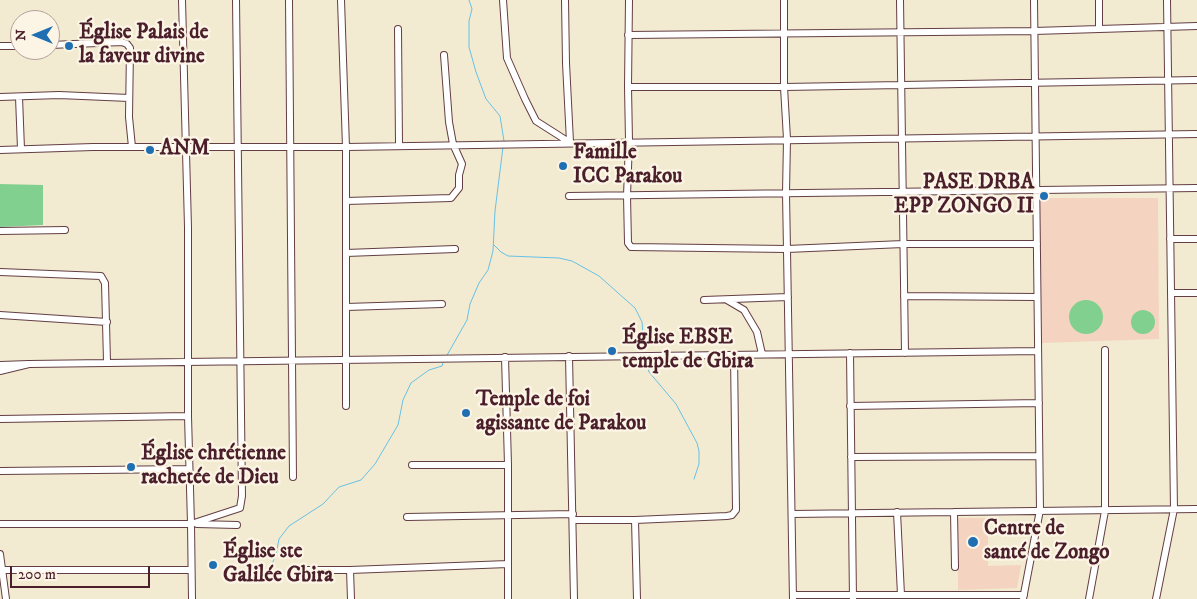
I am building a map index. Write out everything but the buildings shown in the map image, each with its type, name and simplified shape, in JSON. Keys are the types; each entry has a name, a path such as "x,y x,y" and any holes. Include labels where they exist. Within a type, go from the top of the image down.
{"street":[{"path":"182,0 186,146 188,416 192,599"},
{"path":"191,524 240,508 242,496 236,0"},
{"path":"288,0 293,477"},
{"path":"341,0 346,147 346,406"},
{"path":"503,0 507,58 525,99 536,121 570,142"},
{"path":"565,0 570,142"},
{"path":"629,0 628,87 630,141 627,196 628,243 630,247 787,250 903,244 1037,244"},
{"path":"784,0 793,597 1024,597 1040,510 1034,0"},
{"path":"900,0 905,353"},
{"path":"1099,0 1099,29"},
{"path":"1156,599 1174,509 1168,0"},
{"path":"628,35 1034,31 1197,26"},
{"path":"398,29 399,146"},
{"path":"60,45 122,42 130,48 129,98 132,147"},
{"path":"346,201 451,198 459,188 459,175 462,164 453,144 449,122 444,55"},
{"path":"628,87 784,87 1197,80"},
{"path":"0,97 59,95 129,98"},
{"path":"18,96 21,150"},
{"path":"0,150 186,146 346,147 630,141 1197,134"},
{"path":"569,196 1197,188"},
{"path":"0,231 65,230"},
{"path":"1170,239 1197,239"},
{"path":"346,253 455,249"},
{"path":"0,272 101,276 105,283 107,362"},
{"path":"1171,293 1197,293"},
{"path":"904,296 1037,297"},
{"path":"704,300 788,297"},
{"path":"726,300 744,310 757,332 762,354"},
{"path":"346,307 442,304"},
{"path":"0,315 107,322"},
{"path":"1089,599 1105,511 1105,350"},
{"path":"0,365 107,362 1038,351"},
{"path":"850,353 853,597"},
{"path":"408,517 508,516 635,520 732,515 736,510 734,355"},
{"path":"570,356 574,599"},
{"path":"504,357 508,465 508,599"},
{"path":"0,371 29,364"},
{"path":"850,406 1038,403"},
{"path":"0,419 188,416"},
{"path":"851,457 1039,456"},
{"path":"412,465 508,465"},
{"path":"0,471 189,469"},
{"path":"792,514 1197,509"},
{"path":"897,512 901,596"},
{"path":"954,512 954,568"},
{"path":"635,520 637,599"},
{"path":"0,524 237,525"},
{"path":"0,554 6,599"},
{"path":"305,570 508,564"},
{"path":"2,570 191,570"},
{"path":"350,570 350,599"}],"shaded area":[{"path":"1039,198 1158,198 1159,339 1042,343"},
{"name":"Centre de santé de Zongo","path":"958,518 988,518 988,566 1021,565 1017,588 958,590"}],"green space":[{"path":"0,184 43,185 43,225 0,227"},
{"path":"1086,300 1098,305 1103,317 1098,329 1086,334 1074,329 1069,317 1074,305"},
{"path":"1143,310 1152,313 1155,322 1152,331 1143,334 1134,331 1131,322 1134,313"}],"waterway":[{"path":"469,0 472,9 469,21 469,47 486,99 500,116 504,141"},
{"path":"446,357 467,320 470,304 479,283 488,270 493,251 495,211 503,147"},
{"path":"494,245 508,256 559,258 572,261 599,276 635,308 642,322 644,349"},
{"path":"270,568 276,555 279,539 289,526 323,504 339,487 361,480 375,464 398,425 403,400 411,383 429,370 442,366 444,360"},
{"path":"645,360 649,372 676,404 697,443 699,464 694,479"}],"place":[{"name":"Église Palais de la faveur divine","path":"69,46"},
{"name":"ANM","path":"150,150"},
{"name":"Famille ICC Parakou","path":"563,166"},
{"name":"PASE DRBA EPP ZONGO II","path":"1044,196"},
{"name":"Église EBSE temple de Gbira","path":"612,351"},
{"name":"Temple de foi agissante de Parakou","path":"466,413"},
{"name":"Église chrétienne rachetée de Dieu","path":"131,467"},
{"name":"Centre de santé de Zongo","path":"973,542"},
{"name":"Église ste Galilée Gbira","path":"213,565"}]}
